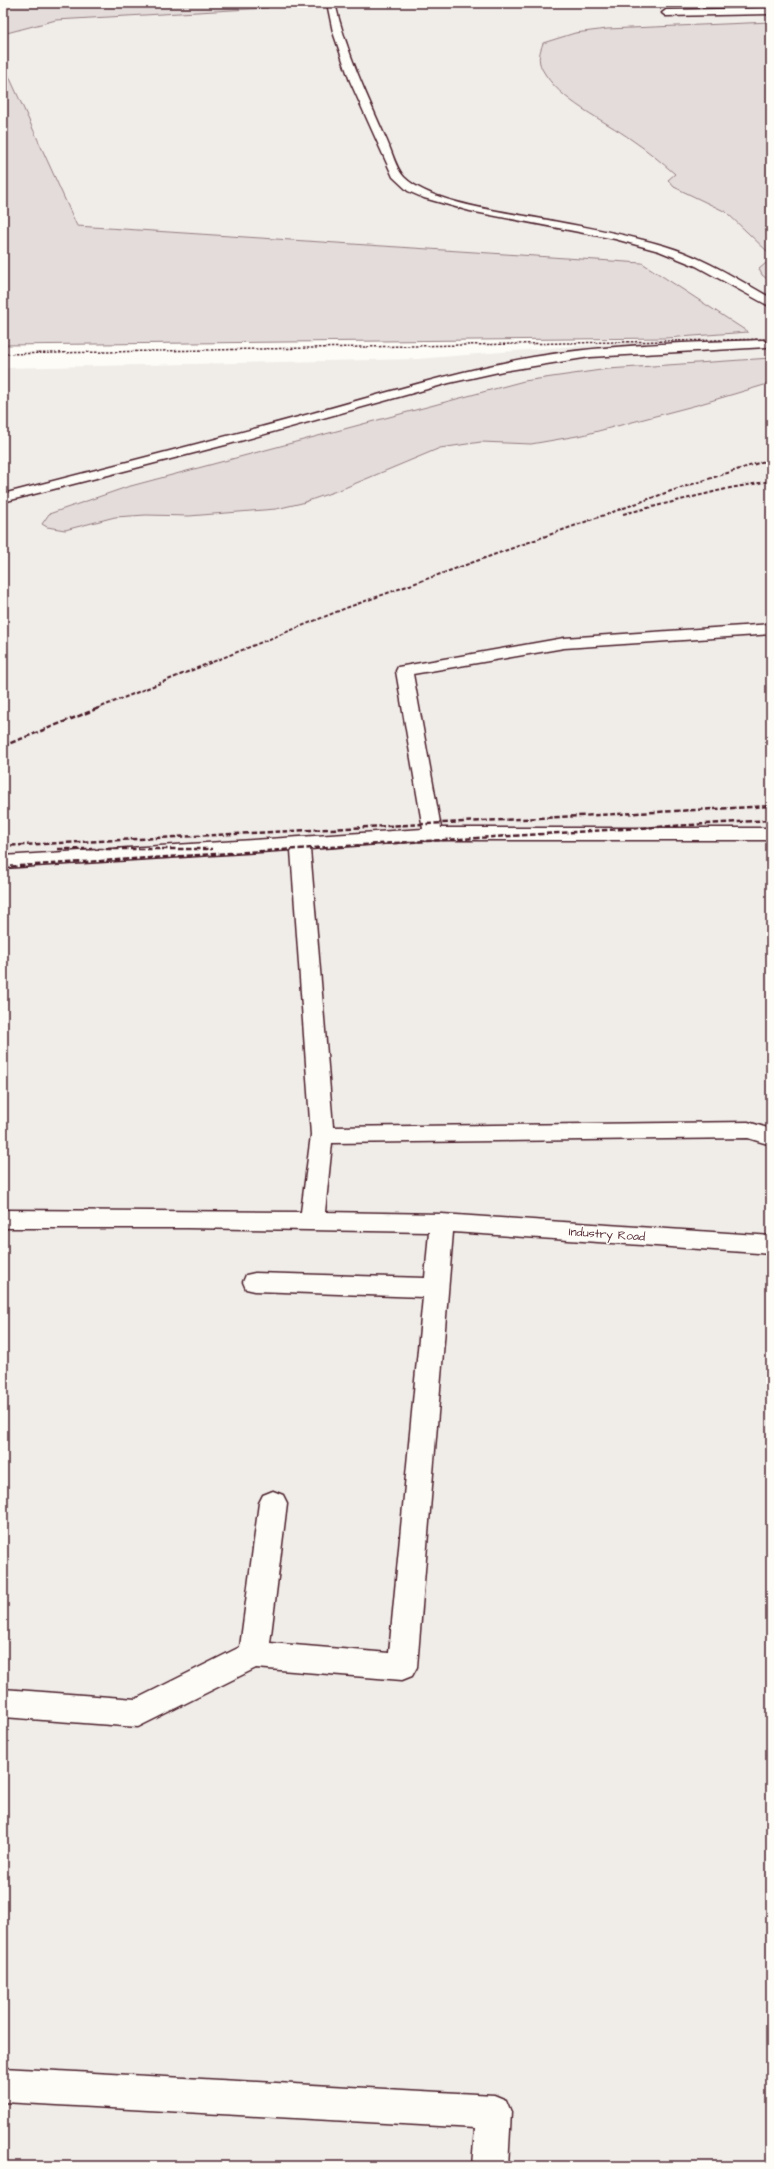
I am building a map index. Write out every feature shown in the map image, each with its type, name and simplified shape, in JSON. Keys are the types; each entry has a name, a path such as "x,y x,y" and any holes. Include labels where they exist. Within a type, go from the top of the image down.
{"street":[{"path":"331,3 337,32 354,81 398,177 412,189 428,196 470,208 617,236 663,249 700,264 771,303"},
{"path":"700,3 708,12"},
{"path":"666,13 771,11"},
{"path":"3,498 209,446 458,376 502,367 583,354 763,344"},
{"path":"433,834 404,671 564,643 771,629"},
{"path":"3,862 300,844 433,834 771,834"},
{"path":"300,844 322,1135 312,1221"},
{"path":"322,1135 748,1130 771,1137"},
{"name":"Industry Road","path":"3,1219 312,1221 442,1224 771,1244"},
{"path":"3,1703 138,1713 254,1655 402,1666 442,1224"},
{"path":"255,1282 436,1288"},
{"path":"254,1655 274,1503"},
{"path":"3,2085 494,2112 490,2166"}],"shaded area":[{"path":"3,3 265,3 268,8 56,20 3,34"},
{"path":"265,3 771,3 771,2166 3,2166 3,368 418,359 747,332 642,263 77,226 3,63 3,34 56,20 268,8"},
{"path":"771,22 771,259 769,253 726,212 674,187 668,180 675,174 649,152 621,132 583,109 560,91 550,81 542,69 539,59 543,43 575,33 607,29"},
{"path":"3,63 77,226 642,263 748,332 666,338 3,345"},
{"path":"771,259 771,282 762,275 759,269"},
{"path":"771,358 771,383 697,405 583,435 531,444 481,442 440,448 342,489 302,503 276,509 189,516 146,515 115,517 65,530 47,527 42,524 49,514 127,487 524,381 608,369"}],"railway":[{"path":"3,354 771,339"},
{"path":"96,709 346,608 671,491 771,459"},
{"path":"623,514 730,488 771,481"},
{"path":"3,746 99,708"},
{"path":"3,846 771,806"},
{"path":"3,867 771,820"},
{"path":"58,849 212,849"}]}
